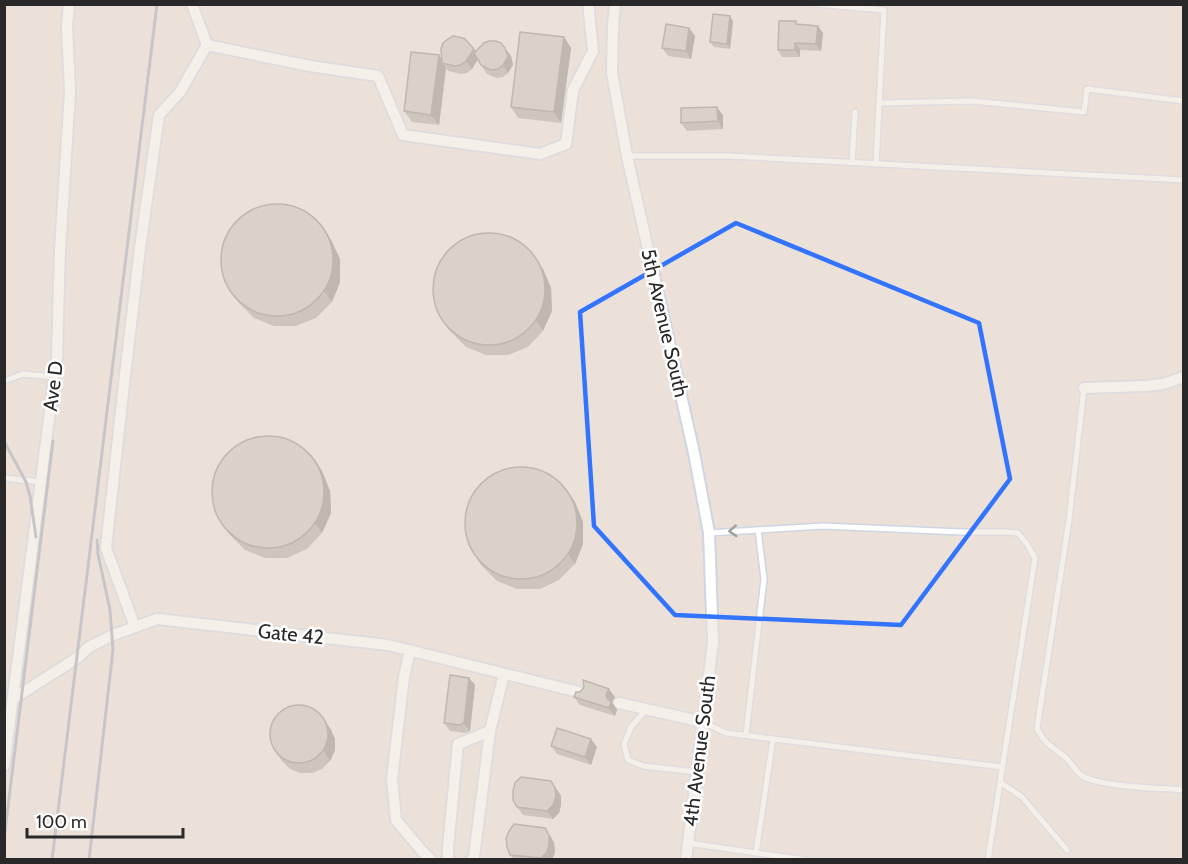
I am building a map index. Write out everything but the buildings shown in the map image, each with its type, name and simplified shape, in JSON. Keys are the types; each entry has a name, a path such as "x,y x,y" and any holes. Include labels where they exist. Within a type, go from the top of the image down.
{"street":[{"name":"Ave D","path":"4,766 57,357 60,249 70,92 67,27 69,4"},
{"path":"135,627 106,548 140,248 159,115 180,92 207,45 192,4"},
{"path":"207,45 310,66 378,76 404,135 540,154 566,144 573,90 593,51 589,4"},
{"name":"5th Avenue South","path":"615,4 612,73 627,156 694,453 709,533 712,642"},
{"path":"1084,388 1146,386 1163,384 1184,377"},
{"name":"Gate 42","path":"14,699 77,658 89,647 113,635 157,619 388,645 584,693"},
{"name":"4th Avenue South","path":"686,860 712,642"},
{"path":"410,650 404,677 392,779 396,820 431,860"},
{"path":"472,860 490,731 504,674"},
{"path":"619,703 703,722"},
{"path":"448,860 458,744 490,731"}],"lane":[{"path":"815,4 884,10 876,164"},
{"path":"879,103 973,100 1084,112 1087,89 1184,101"},
{"path":"852,162 855,112"},
{"path":"627,156 729,156 1184,180"},
{"path":"4,381 23,374 54,377"},
{"path":"1084,388 1069,520 1037,728 1041,738 1070,761 1080,775 1091,780 1184,790"},
{"path":"4,478 41,482"},
{"path":"709,533 823,526 1018,533 1035,558 988,860"},
{"path":"746,735 764,579 758,530"},
{"path":"647,709 631,727 624,744 628,760 643,766 697,772"},
{"path":"703,722 726,733 1002,767"},
{"path":"756,853 773,738"},
{"path":"1000,782 1022,797 1067,850"},
{"path":"688,843 806,860"}],"highlighted area":[{"path":"736,223 979,323 1010,479 901,625 675,615 594,526 580,312"}],"railway":[{"path":"52,860 157,4"},
{"path":"4,441 26,482 36,537"},
{"path":"4,839 53,441"},
{"path":"89,860 113,650 110,610 97,540"}]}
